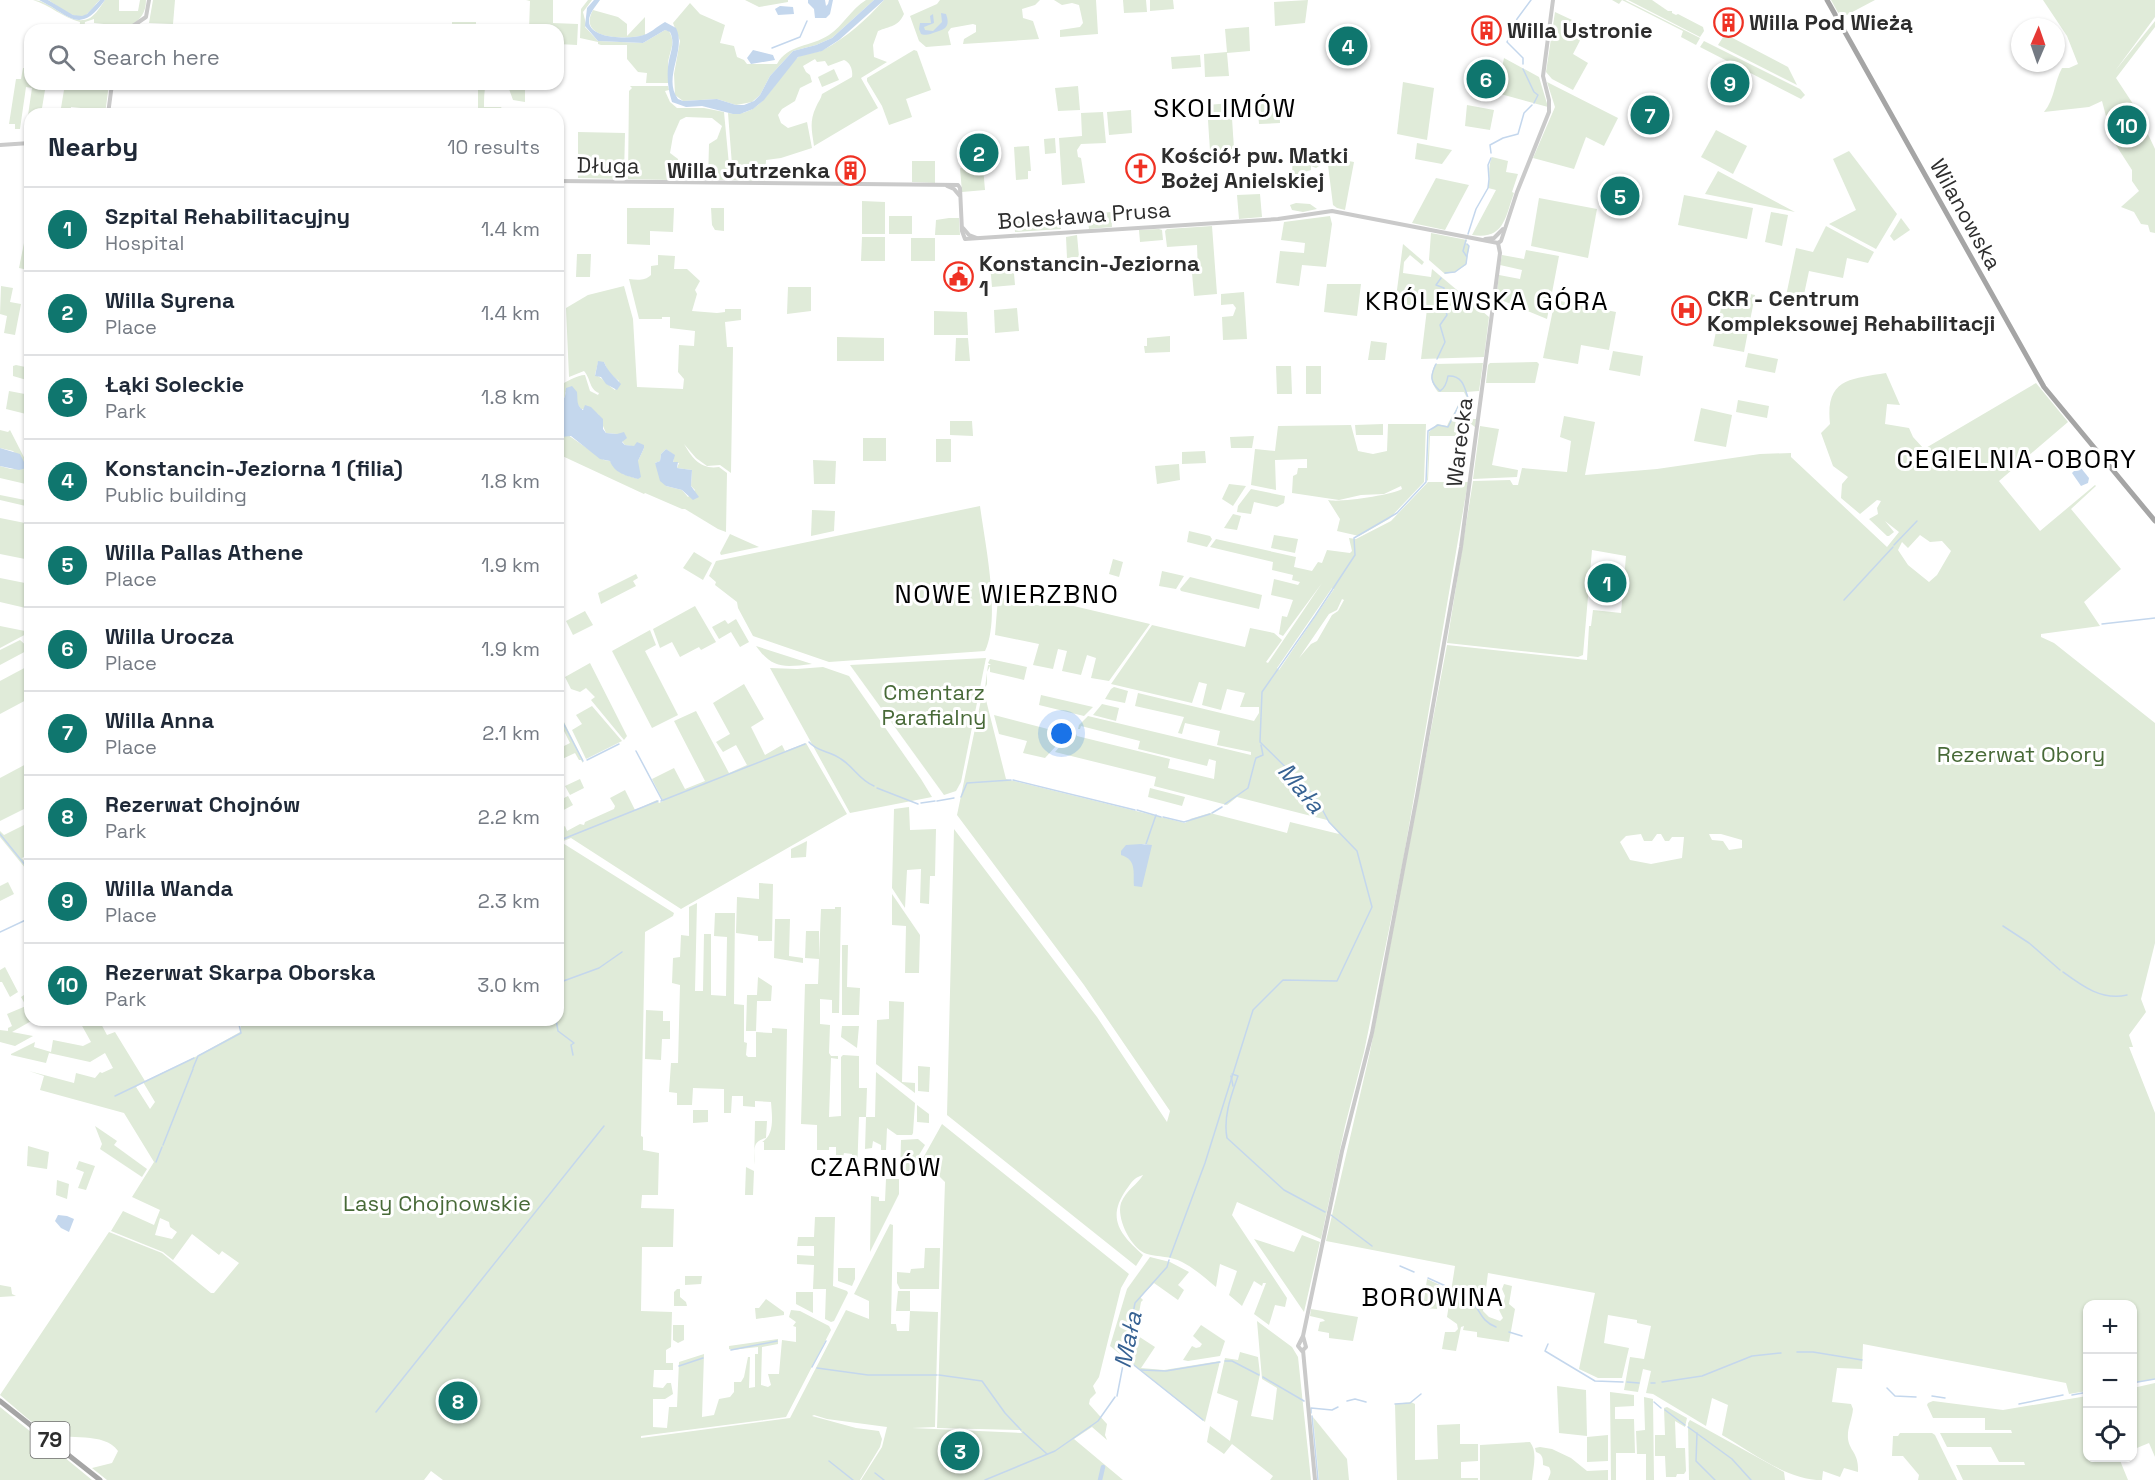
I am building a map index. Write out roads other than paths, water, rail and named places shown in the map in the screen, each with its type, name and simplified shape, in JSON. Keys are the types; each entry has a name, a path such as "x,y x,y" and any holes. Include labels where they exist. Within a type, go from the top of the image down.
{"main road":[{"name":"Wilanowska","path":"1827,0 2044,387 2155,521"},
{"name":"79","path":"0,1401 100,1480"}],"street":[{"path":"136,24 146,17 149,0"},
{"name":"Warecka","path":"1315,1480 1303,1358 1298,1346 1302,1343 1350,1117 1372,1033 1444,644 1472,474 1500,253 1497,239 1506,223 1549,112 1549,100 1543,76 1553,0"},
{"path":"109,108 111,90"},
{"path":"0,145 24,143"},
{"name":"Długa","path":"564,181 946,185 957,190 962,227 966,235"},
{"name":"Bolesława Prusa","path":"966,235 977,238 1278,219 1335,211 1478,239 1497,239"}],"water":[{"path":"39,0 48,0 73,15 82,16 87,14 100,0 105,0 96,11 81,20 67,16"},
{"path":"594,0 600,0 591,12 589,21 595,31 602,34 619,37 640,36 665,22 676,28 679,45 672,82 678,99 683,101 717,99 744,105 754,101 760,95 770,76 793,51 832,38 874,0 884,0 839,40 822,51 798,57 764,100 753,109 733,114 702,106 686,107 672,102 668,76 672,45 670,32 665,30 643,43 598,41 585,26 587,8"},
{"path":"808,0 825,0 826,6 829,0 833,0 830,14 826,18 815,18 814,9"},
{"path":"780,6 793,7 794,14 778,15 775,9"},
{"path":"941,13 946,14 945,28 925,35 921,34 920,23 931,23 930,16 933,14 934,23 924,27 925,30 933,31 942,22"},
{"path":"753,50 773,55 775,60 751,64 747,58"},
{"path":"598,361 604,362 621,384 617,390 606,384 601,377 595,376"},
{"path":"572,386 577,392 579,406 583,410 585,405 591,407 603,419 603,429 606,433 624,432 627,438 622,442 625,445 634,446 637,442 644,445 638,461 641,477 638,479 621,473 610,461 600,459 571,436 564,437 566,388"},
{"path":"0,448 20,454 24,462 24,469 19,470 0,466"},
{"path":"666,449 675,455 673,462 678,462 677,468 692,470 691,486 699,497 693,500 682,490 666,486 660,481 655,463 660,461 661,454"},
{"path":"2078,467 2089,478 2088,483 2081,486 2072,473"},
{"path":"1126,845 1152,845 1142,887 1134,886 1132,863 1121,855"},
{"path":"58,1215 74,1219 69,1232 55,1221"}],"waterway":[{"name":"Mała","path":"1523,64 1523,58 1507,42 1517,19 1531,0"},
{"path":"772,48 800,37 807,21"},
{"name":"Mała","path":"1523,69 1534,92 1538,95 1534,103"},
{"name":"Mała","path":"1491,153 1490,145 1518,134 1524,113 1532,105"},
{"name":"Mała","path":"1468,234 1476,209 1488,188 1488,165 1491,158"},
{"name":"Mała","path":"1445,273 1455,272 1466,264 1467,257 1463,251 1466,240"},
{"name":"Mała","path":"1467,244 1469,246 1467,256"},
{"name":"Mała","path":"1437,359 1445,342 1440,325 1447,315 1444,306 1444,288 1436,285 1441,278"},
{"name":"Mała","path":"1170,1257 1205,1163 1253,1010 1283,980 1337,981 1372,907 1357,851 1329,822 1315,796 1260,742 1262,692 1355,555 1354,538 1397,513 1426,482 1428,431 1438,425 1448,427 1460,403 1469,401 1463,384 1453,376 1448,376 1440,391 1437,388 1432,379 1436,364"},
{"path":"1894,545 1917,521"},
{"path":"1844,600 1893,547"},
{"path":"2102,624 2155,618"},
{"path":"564,725 583,761"},
{"path":"809,742 816,748 841,759 874,786"},
{"path":"587,760 619,744"},
{"path":"661,801 805,744"},
{"path":"1225,804 1248,788 1256,758 1263,755 1261,745"},
{"path":"636,751 662,800"},
{"path":"961,797 967,783 1011,780"},
{"path":"1013,780 1135,810"},
{"path":"877,788 918,804"},
{"path":"937,801 954,798"},
{"path":"564,839 658,801"},
{"path":"921,803 935,801"},
{"path":"1212,813 1222,807"},
{"path":"1137,810 1161,817"},
{"path":"1163,817 1184,822 1210,814"},
{"path":"1146,844 1156,815"},
{"path":"0,834 24,864"},
{"path":"0,932 24,921"},
{"path":"2003,926 2029,943 2060,970"},
{"path":"564,981 599,968 622,952"},
{"path":"2063,972 2085,987 2101,994 2127,995"},
{"path":"193,1068 198,1056 241,1033 239,1026"},
{"path":"557,1026 558,1031 574,1043 571,1045 573,1055"},
{"path":"115,1096 194,1058"},
{"path":"163,1145 193,1069"},
{"path":"1232,1074 1238,1076 1227,1114 1227,1138 1284,1190 1325,1212"},
{"name":"Mała","path":"1231,1076 1233,1086"},
{"path":"376,1412 604,1126"},
{"path":"156,1162 162,1147"},
{"path":"1331,1215 1372,1246"},
{"name":"Mała","path":"1117,1396 1135,1303 1167,1267 1169,1260"},
{"path":"1400,1266 1414,1272"},
{"path":"1428,1278 1465,1298"},
{"path":"1468,1299 1486,1321 1496,1327"},
{"path":"1509,1332 1522,1336"},
{"path":"731,1350 777,1341"},
{"path":"812,1367 826,1341"},
{"path":"1548,1344 1545,1351 1595,1381 1623,1382"},
{"path":"1797,1352 1813,1352 1862,1360"},
{"path":"1662,1382 1702,1376 1752,1356 1781,1353"},
{"path":"679,1366 703,1358"},
{"path":"1125,1358 1203,1420"},
{"path":"1225,1361 1232,1361 1259,1375"},
{"path":"1141,1370 1166,1371 1220,1362"},
{"path":"817,1368 868,1375 937,1375"},
{"path":"939,1375 982,1381 1005,1413 1021,1430"},
{"path":"1263,1377 1304,1401"},
{"path":"2137,1382 2155,1379"},
{"path":"1627,1382 1639,1383"},
{"path":"1887,1388 1895,1396 1916,1397"},
{"path":"2072,1395 2083,1393"},
{"path":"1395,1404 1410,1403 1421,1394"},
{"path":"2019,1404 2063,1395"},
{"path":"1932,1396 1945,1398"},
{"path":"985,1480 1055,1451 1098,1421 1115,1397"},
{"path":"1347,1401 1355,1399 1366,1402"},
{"path":"1654,1402 1661,1408"},
{"path":"1311,1413 1311,1408 1332,1410 1338,1407"},
{"path":"1665,1410 1685,1425"},
{"path":"1312,1416 1318,1480"},
{"path":"1688,1427 1732,1459 1751,1480"},
{"path":"1023,1432 1047,1454"},
{"path":"1697,1433 1696,1461 1715,1480"},
{"path":"829,1461 853,1480"},
{"name":"Mała","path":"1100,1480 1103,1467"},
{"path":"875,1473 884,1480"}],"place":[{"name":"Willa Pod Wieżą","path":"1728,22"},
{"name":"Willa Ustronie","path":"1486,30"},
{"name":"Konstancin-Jeziorna 1 (filia)","path":"1348,46"},
{"name":"Willa Urocza","path":"1486,79"},
{"name":"Willa Wanda","path":"1730,83"},
{"name":"Willa Anna","path":"1650,115"},
{"name":"Rezerwat Skarpa Oborska","path":"2127,125"},
{"name":"Willa Syrena","path":"979,153"},
{"name":"Kościół pw. Matki Bożej Anielskiej","path":"1140,168"},
{"name":"Willa Jutrzenka","path":"851,170"},
{"name":"Willa Pallas Athene","path":"1620,196"},
{"name":"Konstancin-Jeziorna 1","path":"958,276"},
{"name":"CKR - Centrum Kompleksowej Rehabilitacji","path":"1686,311"},
{"name":"Szpital Rehabilitacyjny","path":"1607,583"},
{"name":"Rezerwat Chojnów","path":"458,1401"},
{"name":"Łąki Soleckie","path":"960,1451"}],"district":[{"name":"SKOLIMÓW","path":"1225,108"},
{"name":"KRÓLEWSKA GÓRA","path":"1487,301"},
{"name":"CEGIELNIA-OBORY","path":"2017,459"},
{"name":"NOWE WIERZBNO","path":"1007,594"},
{"name":"CZARNÓW","path":"876,1167"},
{"name":"BOROWINA","path":"1433,1297"}],"park label":[{"name":"Cmentarz Parafialny","path":"934,704"},
{"name":"Rezerwat Obory","path":"2021,754"},
{"name":"Lasy Chojnowskie","path":"437,1203"}]}
